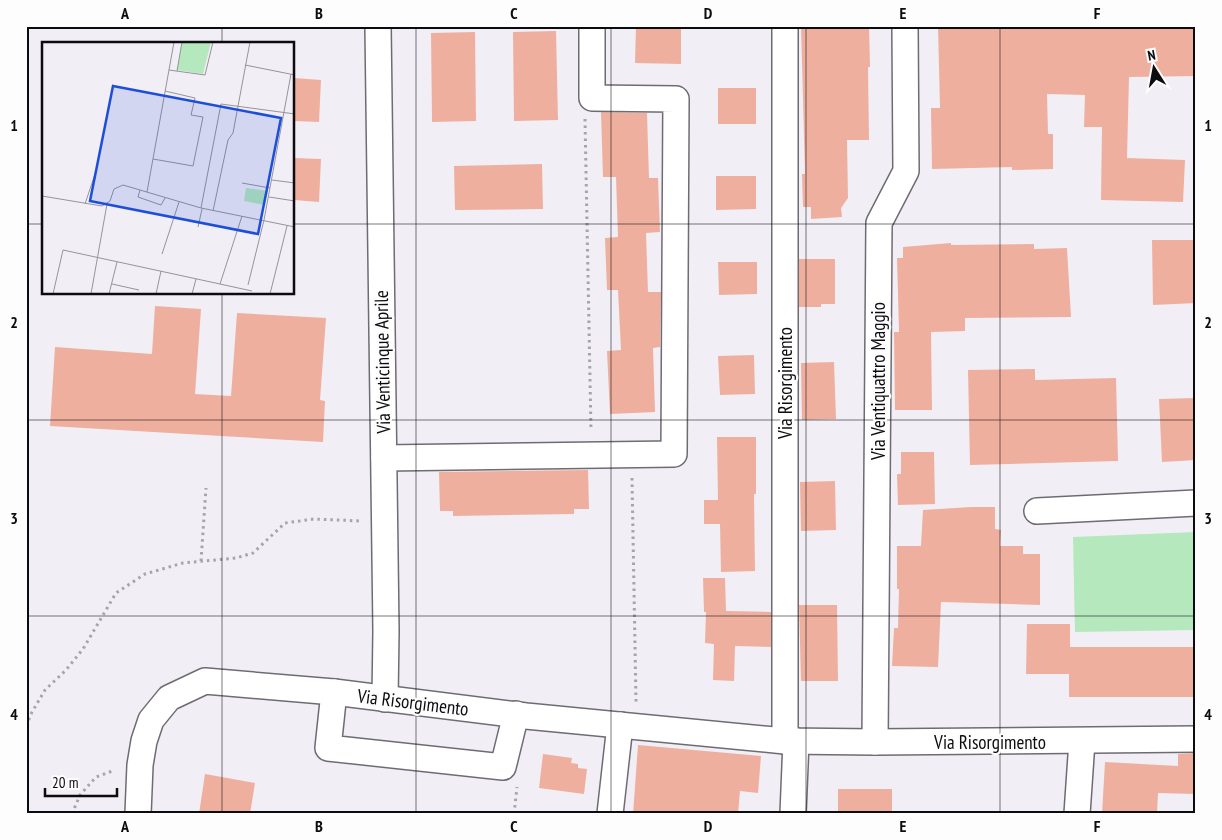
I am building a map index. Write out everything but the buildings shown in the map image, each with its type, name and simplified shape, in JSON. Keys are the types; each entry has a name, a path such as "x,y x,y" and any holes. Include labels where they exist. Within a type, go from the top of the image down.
{"street":[{"name":"Via Venticinque Aprile","path":"378,26 385,698"},
{"path":"384,458 674,454 676,99 588,107 592,26"},
{"name":"Via Risorgimento","path":"785,26 790,741"},
{"name":"Via Ventiquattro Maggio","path":"875,742 879,223 906,171 905,26"},
{"path":"1037,511 1196,503"},
{"name":"Via Risorgimento","path":"138,814 140,765 144,741 151,720 169,698 205,681 334,692 516,714 628,717 790,741 1196,739"},
{"path":"334,692 328,748 504,768 516,714"},
{"path":"610,814 628,717"},
{"path":"790,741 793,814"},
{"path":"1077,814 1082,741"}],"path":[{"path":"588,107 591,456"},
{"path":"628,717 632,473"},
{"path":"201,561 206,488"},
{"path":"26,726 45,690 66,670 83,649 116,593 145,574 183,563 236,558 253,553 285,523 314,519 366,522"},
{"path":"72,814 80,796 96,777 117,769 140,765"}],"green space":[{"path":"1196,532 1196,630 1075,632 1073,537"}]}
